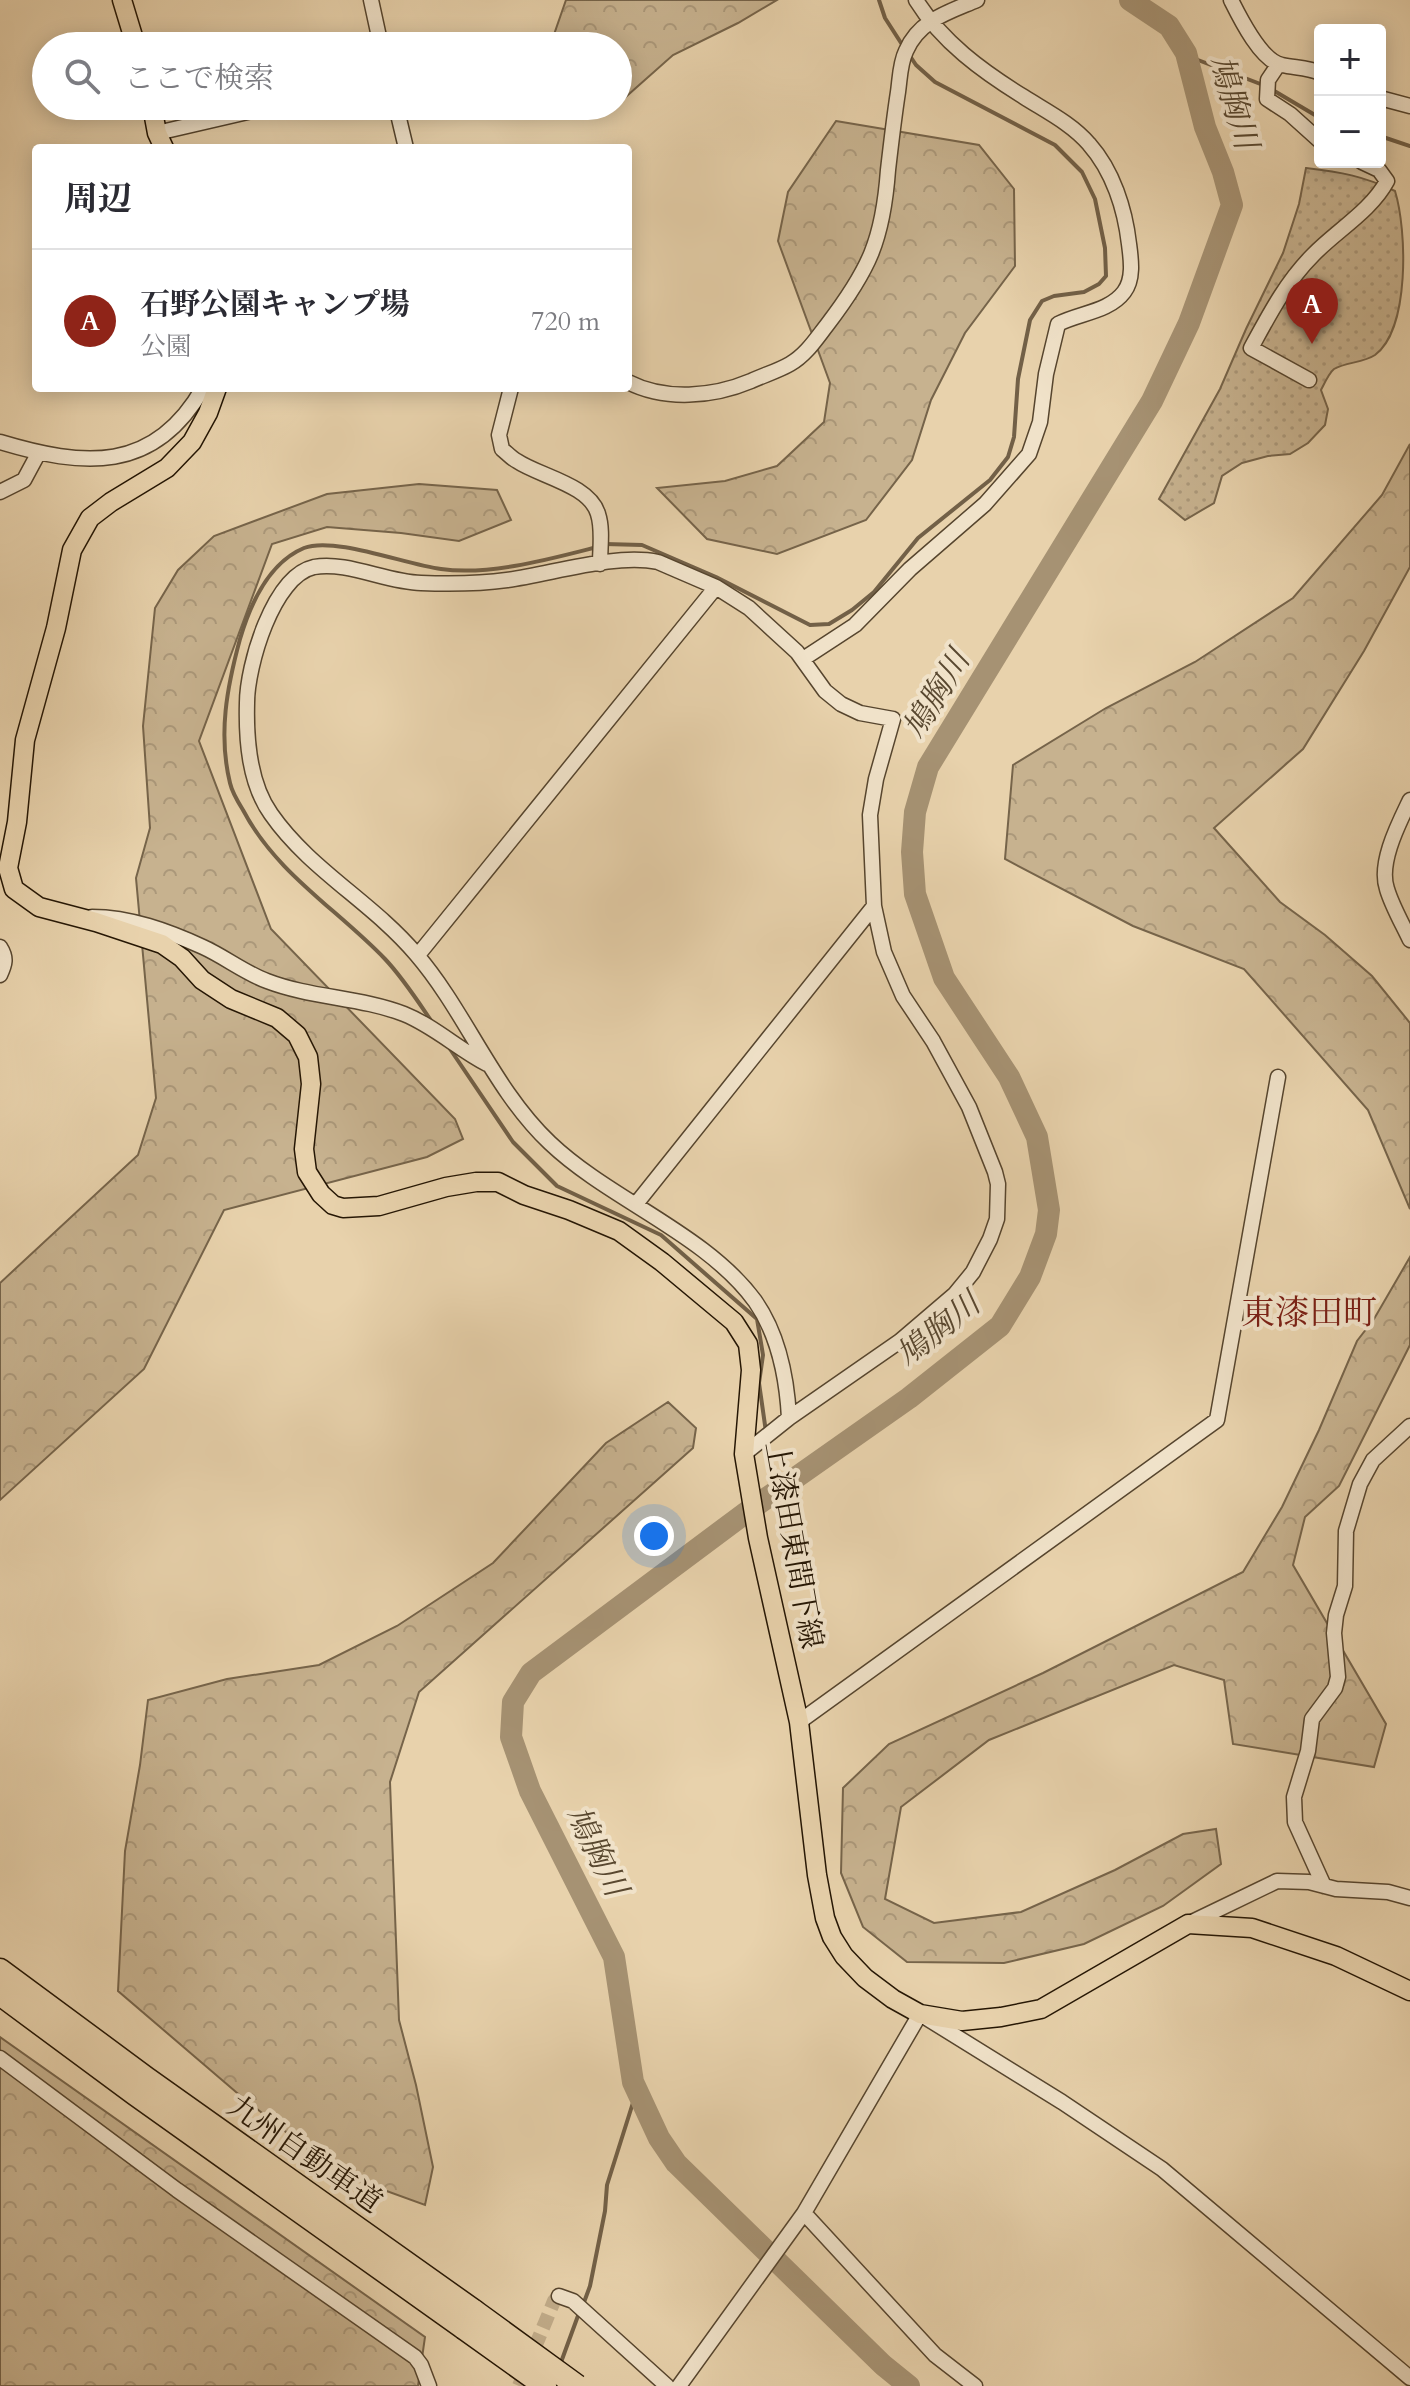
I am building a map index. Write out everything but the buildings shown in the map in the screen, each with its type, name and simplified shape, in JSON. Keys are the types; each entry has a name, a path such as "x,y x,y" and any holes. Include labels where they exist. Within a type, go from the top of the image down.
{"highway":[{"name":"九州自動車道","path":"0,1970 469,2319 545,2386"},
{"name":"九州自動車道","path":"0,1994 135,2094 469,2319 577,2386"}],"main road":[{"path":"122,0 132,32"},
{"path":"156,120 161,140"},
{"name":"上漆田東間下線","path":"216,392 192,442 167,468 90,518 72,550 56,628 25,740 17,822 4,868 14,889 39,907 162,944 182,958 202,980 231,999 277,1018 297,1035 308,1057 311,1084 304,1149 307,1172 321,1194 333,1205 343,1208 379,1206 446,1187 498,1182 619,1231 734,1322 748,1344 751,1370 744,1454 758,1538 799,1722 825,1918 844,1956 865,1978 920,2014 962,2021 1001,2017 1041,2009 1188,1924"},
{"path":"1188,1924 1252,1928 1336,1956 1410,1991"}],"street":[{"path":"371,0 378,32"},
{"path":"803,659 855,625 910,569 985,504 1029,454 1040,422 1046,374 1058,324 1108,305 1124,292 1130,279 1126,217 1110,178 1088,143 957,49 929,20 916,0"},
{"path":"632,383 655,392 679,394 729,390 790,364 806,352 851,293 871,258 882,226 891,138 906,50 929,20 977,0"},
{"path":"1231,0 1266,55 1278,65 1314,71"},
{"path":"1278,65 1268,80 1267,99 1314,136"},
{"path":"1386,100 1410,106"},
{"path":"161,140 227,120"},
{"path":"399,120 405,144"},
{"path":"1309,380 1251,348 1290,280 1337,232 1380,195 1387,181 1375,168"},
{"path":"0,442 38,454 100,459 127,456 178,421 201,392"},
{"path":"510,392 499,435 502,449 518,462 581,492 593,502 600,525 600,564"},
{"path":"0,492 24,480 38,454"},
{"path":"744,1454 789,1418 900,1341 955,1294 973,1272 997,1219 998,1184 995,1172 969,1107 933,1041 903,996 884,952 874,906 870,815 876,779 893,719 860,713 841,704 825,691 803,659 749,608 716,587 648,560 473,583 417,583 377,577 346,567 313,567 299,574 272,606 251,673 247,699 249,749 255,783 269,811 291,840 379,916 418,955 489,1065 522,1112 546,1139 569,1160 712,1258 737,1280 757,1304 771,1333 788,1386 789,1418"},
{"path":"418,955 716,587"},
{"path":"1410,800 1396,825 1386,866 1385,886 1410,940"},
{"path":"636,1204 874,906"},
{"path":"67,916 109,917 147,926 203,947 267,981 325,997 362,1002 404,1015 489,1065"},
{"path":"0,947 6,963 0,975"},
{"path":"799,1722 1217,1420 1278,1077"},
{"path":"1324,1886 1295,1822 1294,1797 1308,1751 1312,1719 1335,1688 1338,1677 1334,1633 1336,1615 1345,1586 1346,1531 1360,1484 1373,1460 1410,1426"},
{"path":"1188,1924 1277,1881 1388,1892 1410,1898"},
{"path":"679,2386 804,2213 920,2014 1062,2102 1162,2169 1410,2378"},
{"path":"0,2058 177,2190 415,2357 429,2386"},
{"path":"804,2213 935,2355 975,2386"},
{"path":"559,2296 573,2301 667,2386"}],"green space":[{"path":"566,0 777,0 673,55 632,91 632,32 555,32"},
{"path":"836,121 979,145 1014,189 1015,266 965,333 931,400 912,460 866,520 777,554 707,539 657,488 725,481 777,466 824,422 830,383 778,241 788,192"},
{"path":"1306,168 1352,175 1395,191 1402,229 1403,278 1395,324 1375,355 1330,373 1321,390 1328,409 1325,425 1308,443 1290,454 1242,463 1222,476 1214,503 1185,520 1159,499 1220,389 1283,253 1299,204"},
{"path":"1410,444 1410,567 1364,651 1303,749 1214,828 1280,902 1325,935 1372,976 1410,1023 1410,1209 1368,1110 1244,969 1133,926 1005,859 1013,765 1106,708 1195,662 1293,598 1382,495"},
{"path":"419,484 497,490 511,520 459,541 327,527 272,544 199,741 271,929 455,1119 463,1139 427,1157 224,1210 144,1369 0,1500 0,1283 138,1155 156,1098 136,878 150,828 143,726 155,608 178,570 214,536 327,494"},
{"path":"1410,1257 1410,1345 1339,1486 1305,1517 1293,1565 1386,1724 1374,1767 1233,1744 1224,1680 1174,1665 989,1740 901,1807 885,1899 934,1923 1021,1912 1115,1870 1183,1834 1216,1829 1221,1864 1163,1906 1084,1944 1004,1963 907,1962 863,1927 841,1873 843,1788 889,1744 1043,1673 1243,1572 1282,1507 1357,1341 1374,1319"},
{"path":"668,1402 696,1428 693,1448 419,1692 390,1782 399,2020 433,2167 425,2205 337,2173 118,1991 125,1851 148,1700 227,1679 319,1665 397,1626 493,1563 606,1443"},
{"path":"0,2037 425,2337 418,2386 0,2386"}],"waterway":[{"path":"879,0 885,18 903,46"},
{"name":"鳩胸川","path":"909,2386 883,2365 676,2163 659,2138 633,2082 614,1957 530,1791 511,1737 513,1702 531,1673 744,1514 909,1398 1000,1326 1030,1277 1046,1234 1049,1210 1037,1137 1009,1077 944,978 915,894 912,852 915,812 928,767 1152,401 1189,323 1232,205 1205,127 1186,53 1169,26 1130,0"},
{"path":"605,544 642,545 716,577 810,625 829,624 874,592 918,538 990,480 1008,457 1014,437 1018,379 1030,320 1042,301 1084,292 1106,276 1105,248 1095,199 1082,172 1055,145 935,82 908,53"},
{"path":"1186,53 1263,85"},
{"path":"1271,89 1314,114"},
{"path":"1386,138 1410,146"},
{"path":"432,1022 385,959 272,853 234,793 226,765 224,729 231,675 244,626 262,586 280,564 304,548 317,545 352,548 460,571 519,565 597,547"},
{"path":"448,1046 513,1142 557,1186 661,1235 757,1319 763,1355 759,1383 766,1432"},
{"path":"767,1441 771,1494"},
{"path":"583,2305 590,2286 607,2185 637,2090"},
{"path":"560,2365 579,2313"}],"tunnel":[{"path":"519,2386 554,2301 559,2296"}],"place":[{"name":"石野公園キャンプ場","path":"1312,344"}],"district":[{"name":"東漆田町","path":"1309,1312"}]}
